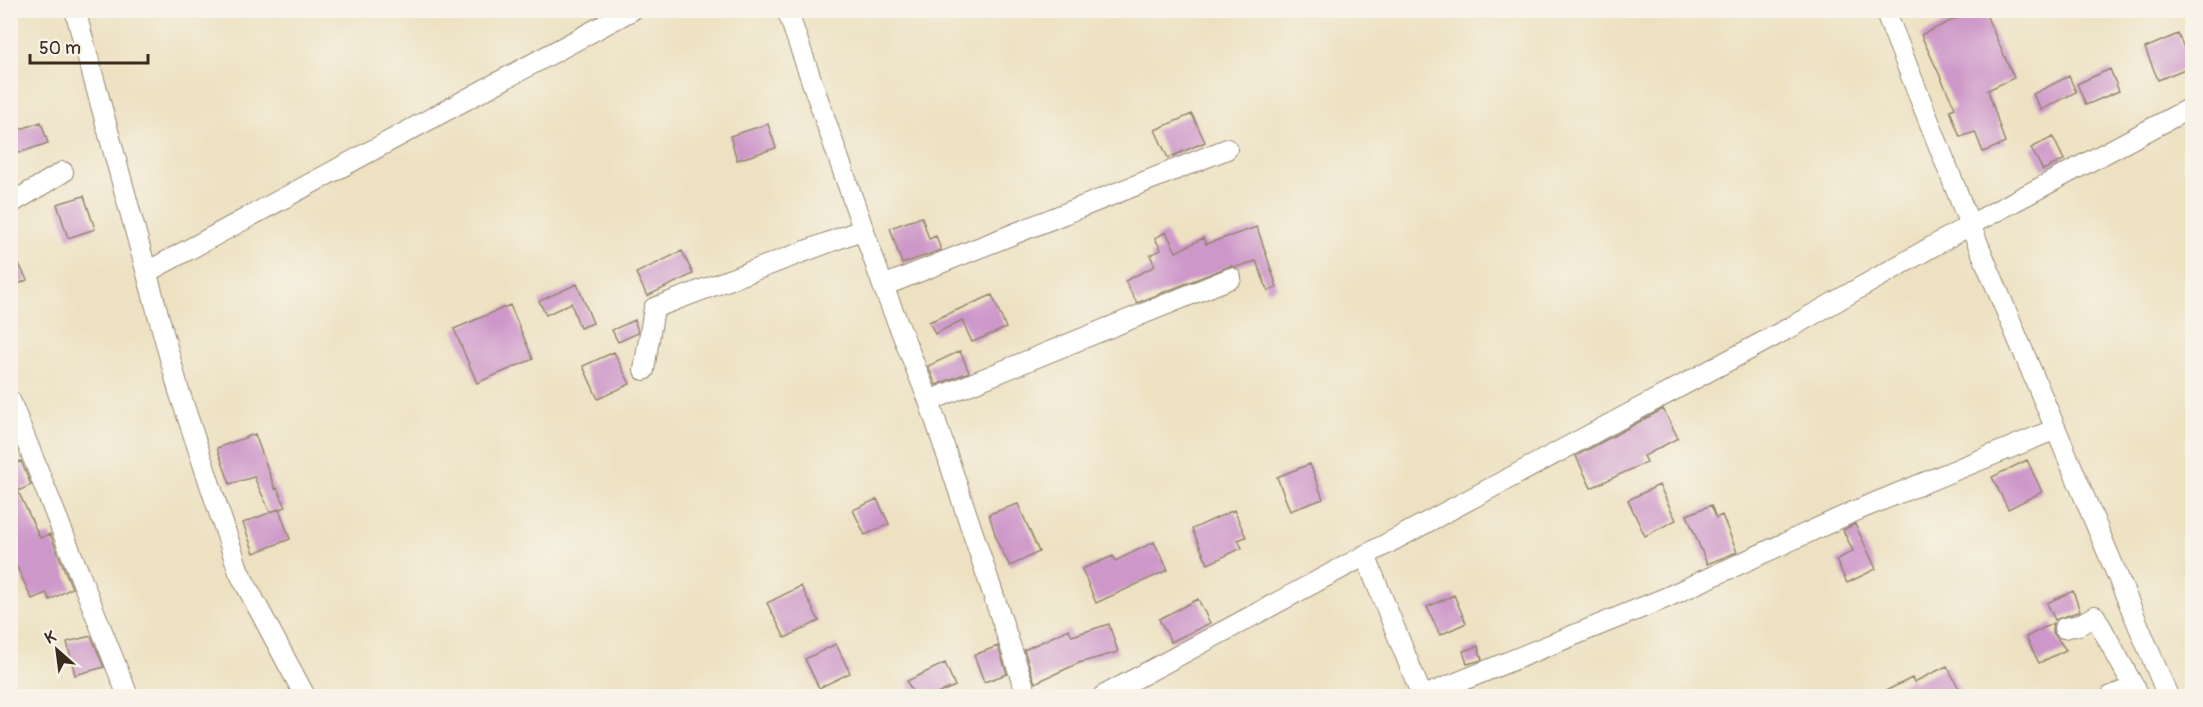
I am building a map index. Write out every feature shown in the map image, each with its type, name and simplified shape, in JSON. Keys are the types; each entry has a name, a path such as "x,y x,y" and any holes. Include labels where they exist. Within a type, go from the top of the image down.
{"street":[{"path":"75,10 179,391 239,572 305,696"},
{"path":"147,272 632,10"},
{"path":"787,10 883,286 928,401 1028,696"},
{"path":"1885,10 1970,225 2168,696"},
{"path":"1103,696 1780,332 1970,225 2193,107"},
{"path":"883,286 1227,149"},
{"path":"10,204 63,172"},
{"path":"644,370 654,308 864,229"},
{"path":"928,401 1231,278"},
{"path":"10,400 128,696"},
{"path":"1365,555 1423,696 1663,599 1855,511 2056,429"},
{"path":"2064,628 2079,625 2095,616 2137,692 2111,696"}],"building":[{"path":"1974,10 1984,10 2014,78 1988,90 2005,143 1983,152 1975,132 1960,137 1950,110 1955,108 1921,35"},
{"path":"2178,34 2192,66 2158,80 2145,48"},
{"path":"2110,69 2119,91 2086,105 2077,84"},
{"path":"2069,76 2076,92 2041,110 2033,94"},
{"path":"1192,114 1205,142 1168,158 1155,130"},
{"path":"41,122 48,143 10,156 10,133"},
{"path":"768,124 776,148 737,160 730,136"},
{"path":"2053,137 2064,160 2043,170 2031,148"},
{"path":"84,196 95,229 68,238 57,204"},
{"path":"922,217 929,239 936,236 941,250 902,264 890,228"},
{"path":"1257,227 1277,287 1268,291 1256,261 1236,267 1230,266 1137,303 1125,281 1155,266 1150,255 1161,250 1155,238 1166,232 1176,252 1203,238 1206,244"},
{"path":"10,246 27,280 10,288"},
{"path":"682,251 693,274 647,296 636,273"},
{"path":"577,284 593,323 580,328 571,303 546,315 539,301"},
{"path":"992,295 1006,328 972,342 962,320 935,334 929,322"},
{"path":"510,305 533,359 477,383 454,329"},
{"path":"635,320 638,333 618,342 612,330"},
{"path":"960,351 969,372 936,385 928,366"},
{"path":"614,352 630,384 598,399 583,366"},
{"path":"1663,409 1678,438 1644,456 1647,462 1591,488 1576,456"},
{"path":"255,434 275,489 277,488 286,507 270,512 254,477 230,484 217,448"},
{"path":"2027,460 2042,492 2008,509 1992,477"},
{"path":"21,461 31,485 18,491 40,538 50,534 72,588 50,600 46,593 32,599 17,567 10,571 10,466"},
{"path":"1310,464 1323,499 1290,511 1277,477"},
{"path":"1659,485 1676,520 1645,536 1628,500"},
{"path":"877,499 889,524 865,535 853,510"},
{"path":"1018,504 1039,552 1010,566 998,544 989,514"},
{"path":"1711,505 1716,518 1722,515 1737,552 1707,564 1687,515"},
{"path":"279,509 290,539 254,553 243,523"},
{"path":"1234,510 1246,537 1238,540 1242,548 1208,564 1192,529"},
{"path":"1855,524 1876,569 1847,583 1836,560 1853,551 1843,530"},
{"path":"1154,542 1168,570 1096,603 1082,569 1113,556 1115,561"},
{"path":"801,586 819,621 785,638 767,603"},
{"path":"2073,591 2080,611 2055,620 2047,603"},
{"path":"1454,595 1466,623 1440,635 1427,607"},
{"path":"1198,599 1210,623 1171,642 1159,619"},
{"path":"2053,623 2052,631 2066,650 2039,663 2026,637"},
{"path":"1109,624 1118,652 1079,663 1035,683 1024,650 1069,629 1072,636"},
{"path":"91,636 104,667 75,675 67,642"},
{"path":"836,644 850,673 819,688 805,659"},
{"path":"998,646 1007,674 984,682 974,655"},
{"path":"1478,646 1482,660 1467,664 1463,651"},
{"path":"945,663 955,686 932,696 914,696 907,681"},
{"path":"1947,666 1963,696 1875,696 1912,678 1914,682"}]}
